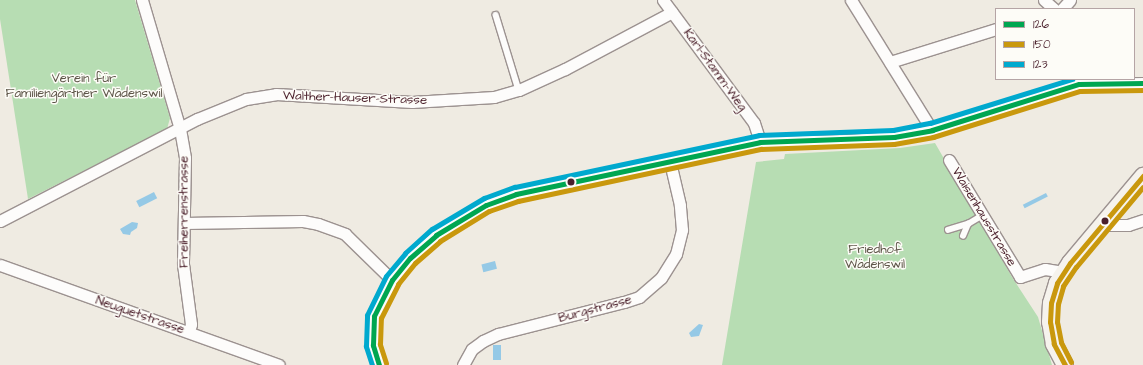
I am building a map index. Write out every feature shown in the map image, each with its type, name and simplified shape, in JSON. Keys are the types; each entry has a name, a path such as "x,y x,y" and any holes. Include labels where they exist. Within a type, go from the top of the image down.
{"street":[{"name":"Freiherrenstrasse","path":"142,0 180,129 185,158 183,264 191,324 189,332"},
{"name":"Karl-Stamm-Weg","path":"663,0 754,123 760,142"},
{"path":"851,0 932,130"},
{"path":"1063,8 1070,0"},
{"name":"Walther-Hauser-Strasse","path":"0,221 198,119 246,99 276,94 412,102 494,97 520,90 565,69 672,12"},
{"path":"890,62 995,29"},
{"path":"379,365 373,344 372,326 377,306 392,280 410,258 436,235 486,206 528,191 760,142 854,140 894,137 932,130 1061,88 1079,84 1112,81 1143,84"},
{"name":"Waisenhausstrasse","path":"949,160 1020,277 1045,269 1063,272"},
{"name":"Burgstrasse","path":"462,365 472,349 483,341 498,334 624,302 639,296 661,278 676,254 682,230 680,206 670,162"},
{"path":"1065,365 1054,344 1050,322 1054,292 1063,272 1143,176"},
{"path":"1104,224 1128,225 1143,220"},
{"path":"184,223 303,221 318,224 345,234 392,280"},
{"name":"Neuguetstrasse","path":"0,265 279,365"}],"lane":[{"path":"496,16 520,90"},
{"path":"948,230 968,224 983,215"},
{"path":"963,236 968,224"}],"green space":[{"name":"Verein für Familiengärtner Wädenswil","path":"0,0 135,0 170,118 167,129 28,199 0,19"},
{"name":"Friedhof Wädenswil","path":"935,143 1012,277 1038,317 1052,365 722,365 756,162 784,159 785,154 900,148"}],"water":[{"path":"154,192 157,198 139,207 136,201"},
{"path":"1046,193 1048,197 1025,208 1023,205"},
{"path":"132,222 138,223 137,228 131,232 130,235 123,234 120,229"},
{"path":"495,261 497,269 483,272 481,264"},
{"path":"699,324 703,325 699,336 691,337 689,333"},
{"path":"493,345 501,345 501,360 493,360"}],"transit line":[{"name":"123","path":"372,365 366,346 367,315 386,276 405,253 432,229 484,198 515,187 759,135 893,130 930,123 1069,80"},
{"name":"126","path":"379,365 373,345 374,316 392,280 410,258 436,235 486,205 516,194 760,142 894,137 932,130 1079,84 1143,83"},
{"name":"150","path":"386,363 380,344 381,318 398,284 415,263 440,241 489,211 518,201 761,149 894,144 933,137 1080,91 1143,90"},
{"path":"1065,365 1054,344 1050,322 1051,303 1057,283 1070,263 1143,176"},
{"name":"150","path":"1071,362 1061,342 1057,322 1058,304 1063,286 1076,267 1143,187"}]}
